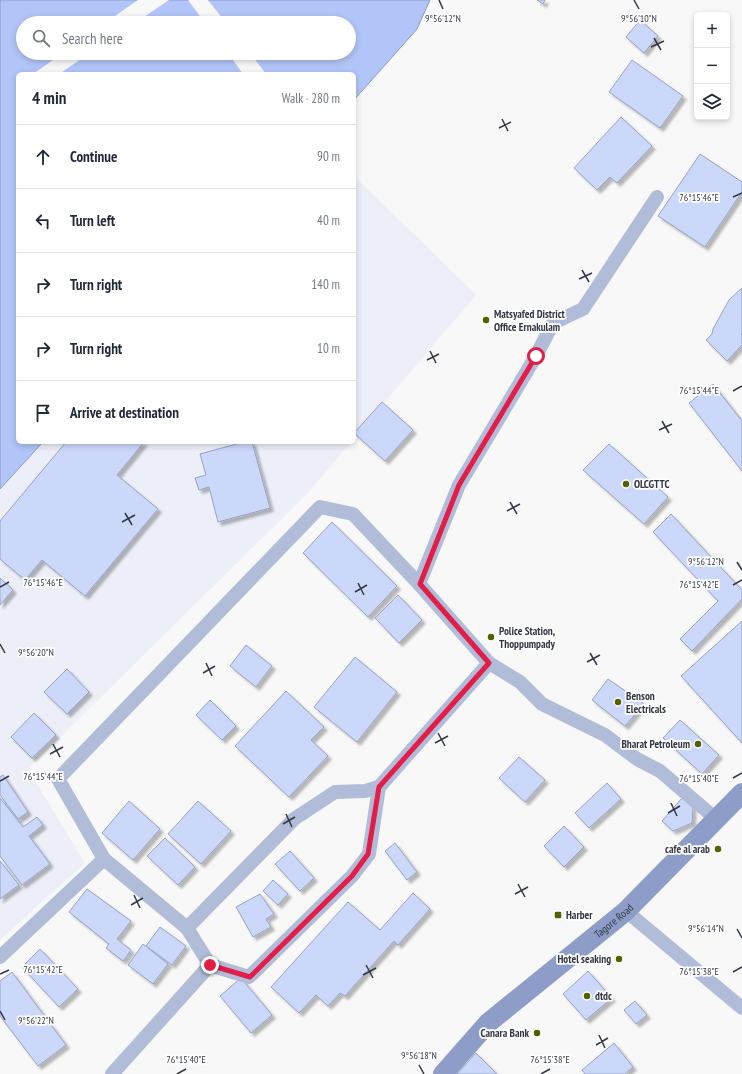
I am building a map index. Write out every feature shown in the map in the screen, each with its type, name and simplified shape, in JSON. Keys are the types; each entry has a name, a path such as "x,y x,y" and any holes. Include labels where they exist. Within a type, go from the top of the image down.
{"main road":[{"name":"Tagore Road","path":"443,1074 488,1023 626,911 742,793"}],"street":[{"path":"420,584 459,485 536,356 553,323 583,309 657,197"},
{"path":"489,663 379,787 368,854 352,876 250,977 210,965 187,928 104,859 58,779 320,507 353,514 420,584 489,663 520,682 542,704 605,735 637,759 660,771 716,820"},
{"path":"187,928 294,818 335,792 365,791 379,787"},
{"path":"0,957 104,859"},
{"path":"626,911 742,1008"},
{"path":"112,1074 210,965"}],"shaded area":[{"path":"356,178 476,295 356,436"},
{"path":"41,444 349,444 307,494 28,769 85,863 0,940 0,489"}],"water":[{"path":"0,0 430,0 417,29 356,98 356,72 16,72 16,444 41,444 0,489"}],"pier":[{"path":"138,0 169,0 145,16 115,16"},
{"path":"188,0 208,0 221,16 200,16"},
{"path":"53,60 80,60 62,72 36,72"},
{"path":"233,60 255,60 264,72 242,72"}],"building":[{"path":"537,0 545,0 543,4"},
{"path":"640,20 658,36 644,53 626,37"},
{"path":"632,60 683,96 660,128 609,92"},
{"path":"621,117 652,146 617,183 610,177 597,190 574,168"},
{"path":"700,154 742,182 742,192 705,247 658,216"},
{"path":"742,288 742,345 727,361 706,340 712,334 713,329 729,300"},
{"path":"713,384 742,421 742,471 689,403"},
{"path":"382,402 413,430 385,461 356,435 356,431"},
{"path":"64,444 142,444 117,475 158,509 85,596 42,560 25,580 0,559 0,521"},
{"path":"237,444 253,444 270,508 218,522 209,487 199,490 195,478 206,475 200,454"},
{"name":"OLCGTTC","path":"609,444 668,497 644,524 583,470"},
{"path":"671,514 742,590 742,599 692,651 680,639 718,601 653,532"},
{"path":"332,522 397,586 368,617 303,553"},
{"path":"0,578 13,590 0,605"},
{"path":"398,595 422,620 399,643 375,618"},
{"path":"742,621 742,743 681,676"},
{"path":"246,645 272,666 256,687 230,666"},
{"path":"355,657 397,692 357,742 314,707"},
{"path":"67,669 89,692 67,714 44,692"},
{"name":"Benson Electricals","path":"608,679 644,704 625,726 592,700"},
{"path":"286,691 324,727 311,740 328,756 289,797 235,746"},
{"path":"210,700 236,726 222,740 196,715"},
{"path":"34,713 56,735 32,758 11,737"},
{"path":"680,720 719,755 702,774 663,738"},
{"path":"519,757 545,780 525,802 499,778"},
{"path":"3,775 28,812 18,819 0,795 0,777"},
{"path":"607,783 621,799 589,828 575,813"},
{"path":"0,798 23,827 37,817 43,825 29,836 50,864 22,885 0,856"},
{"path":"682,798 693,807 692,823 673,831 662,821"},
{"path":"129,801 160,829 133,860 102,833"},
{"path":"198,801 231,831 201,864 168,834"},
{"path":"564,826 584,847 564,867 544,846"},
{"path":"165,838 195,867 178,885 147,856"},
{"path":"395,843 417,872 407,880 385,851"},
{"path":"290,851 314,878 300,891 275,864"},
{"path":"0,861 19,885 0,899"},
{"path":"273,880 288,894 278,905 263,891"},
{"path":"87,889 131,921 117,939 131,950 123,961 106,948 109,944 69,912"},
{"path":"413,893 430,909 398,945 394,941 345,996 340,993 328,1006 316,995 299,1013 271,987 348,902 380,930"},
{"path":"260,894 274,914 266,919 271,927 253,937 236,907"},
{"path":"160,927 186,946 172,965 146,946"},
{"path":"143,944 168,964 153,984 128,965"},
{"path":"40,949 78,989 59,1007 22,967"},
{"name":"dtdc","path":"588,971 612,998 586,1020 563,994"},
{"path":"12,972 66,1045 38,1066 0,1016 0,981"},
{"path":"241,978 272,1015 251,1033 220,996"},
{"path":"635,1001 647,1015 636,1024 624,1010"},
{"path":"614,1043 633,1067 625,1074 585,1074 582,1070"},
{"path":"476,1053 497,1074 457,1074"}],"place":[{"name":"Matsyafed District Office Ernakulam","path":"486,320"},
{"name":"OLCGTTC","path":"626,484"},
{"name":"Police Station, Thoppumpady","path":"491,637"},
{"name":"Benson Electricals","path":"618,702"},
{"name":"Bharat Petroleum","path":"698,744"},
{"name":"cafe al arab","path":"718,849"},
{"name":"Harber","path":"558,915"},
{"name":"Hotel seaking","path":"619,959"},
{"name":"dtdc","path":"587,996"},
{"name":"Canara Bank","path":"537,1033"}],"route":[{"path":"210,965 250,977 352,876 368,854 379,787 489,663 420,584 459,485 536,356"}]}
